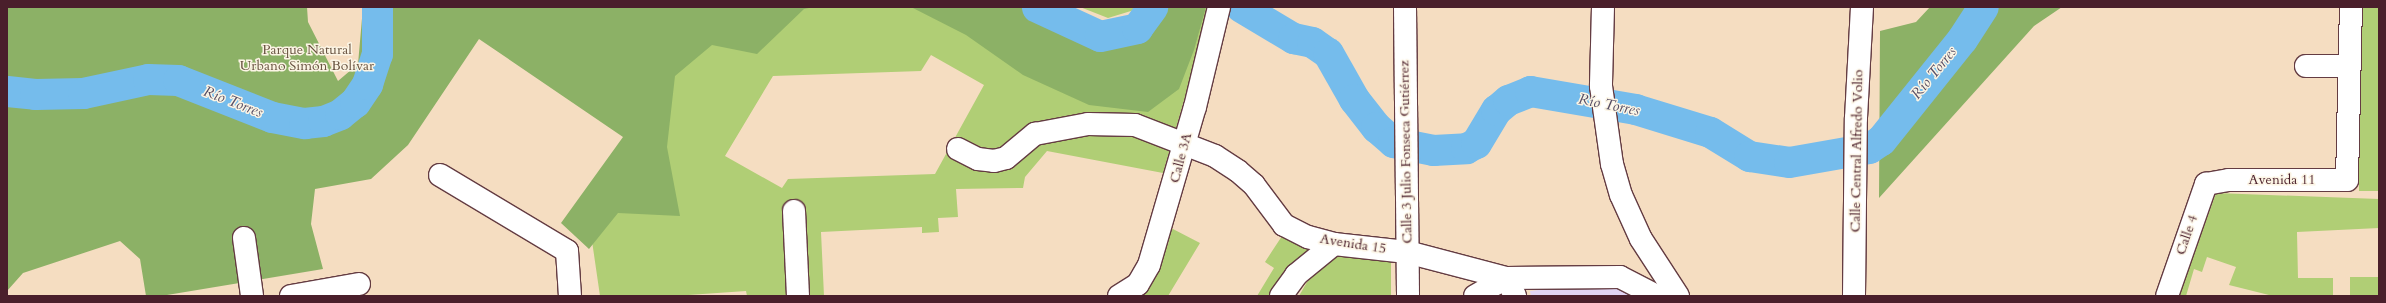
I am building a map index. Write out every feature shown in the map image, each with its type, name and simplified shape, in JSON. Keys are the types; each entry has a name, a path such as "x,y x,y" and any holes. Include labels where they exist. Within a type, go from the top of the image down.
{"street":[{"name":"Calle 3 Julio Fonseca Gutiérrez","path":"1405,7 1408,296"},
{"path":"1603,7 1601,86 1608,135 1621,195 1642,239 1678,296"},
{"name":"Calle Central Alfredo Volio","path":"1854,296 1856,118 1862,7"},
{"path":"2306,66 2349,66 2351,7"},
{"name":"Calle 3A","path":"1119,296 1138,284 1150,265 1185,144 1219,8"},
{"name":"Avenida 11","path":"2216,181 2347,180 2349,66"},
{"name":"Avenida 15","path":"958,149 978,158 994,161 1006,158 1035,134 1088,124 1135,125 1215,156 1238,171 1254,185 1284,225 1308,237 1334,244 1407,252 1510,287"},
{"path":"440,175 567,251 570,296"},
{"name":"Calle 4","path":"2167,296 2202,192 2206,184 2216,181"},
{"path":"794,211 798,296"},
{"path":"244,238 252,296"},
{"path":"1281,296 1296,275 1334,244"},
{"name":"Avenida 15","path":"1475,296 1510,287 1620,276 1657,296"},
{"path":"291,296 359,284"}],"shaded area":[{"path":"1618,281 1646,296 1531,296 1530,291"}],"green space":[{"name":"Parque Natural Urbano Simón Bolívar","path":"7,7 307,7 308,22 338,81 358,64 363,7 814,7 804,9 757,54 712,45 675,76 667,147 680,216 618,213 589,249 561,223 623,137 479,39 408,145 371,179 315,189 311,224 323,269 161,296 146,296 140,259 120,241 23,273 7,291"},
{"path":"734,7 997,7 1083,47 1144,31 1164,7 1211,7 1163,173 1047,151 1025,177 1023,188 956,189 958,217 938,218 939,232 922,233 922,227 821,232 824,296 747,296 746,291 674,296 600,296 592,241 678,59","holes":["931,55 984,85 935,174 788,179 782,188 725,156 773,76 921,71"]},
{"path":"911,7 1037,7 1100,36 1137,28 1157,7 1206,7 1194,50 1179,89 1148,112 1089,105 1023,75 966,35"},
{"path":"1080,7 1144,7 1108,18"},
{"path":"1930,7 2062,7 2034,26 1879,198 1880,31 1916,22"},
{"path":"2359,7 2379,7 2379,191 2359,191"},
{"path":"2216,193 2379,199 2379,228 2297,232 2298,278 2333,278 2333,296 2273,296 2229,285 2236,267 2207,257 2202,272 2194,269 2186,296 2179,296"},
{"path":"1171,228 1200,243 1168,296 1138,296 1168,244"},
{"path":"1284,233 1317,248 1271,296 1257,296 1274,268 1265,262"},
{"path":"1342,250 1391,260 1391,296 1299,296 1307,282"},
{"path":"2350,277 2379,277 2379,296 2350,296"}],"waterway":[{"name":"Río Torres","path":"7,91 35,94 83,93 148,79 178,80 272,117 304,123 323,121 340,114 355,102 367,84 377,54 377,7"},
{"name":"Río Torres","path":"1037,7 1100,36 1137,28 1152,7"},
{"name":"Río Torres","path":"1241,7 1293,38 1312,42 1328,53 1354,99 1376,127 1393,142 1433,150 1466,148 1476,143 1496,110 1508,100 1530,91 1635,109 1710,132 1749,156 1789,162 1869,148 1881,140 1962,39 1983,7"}]}
